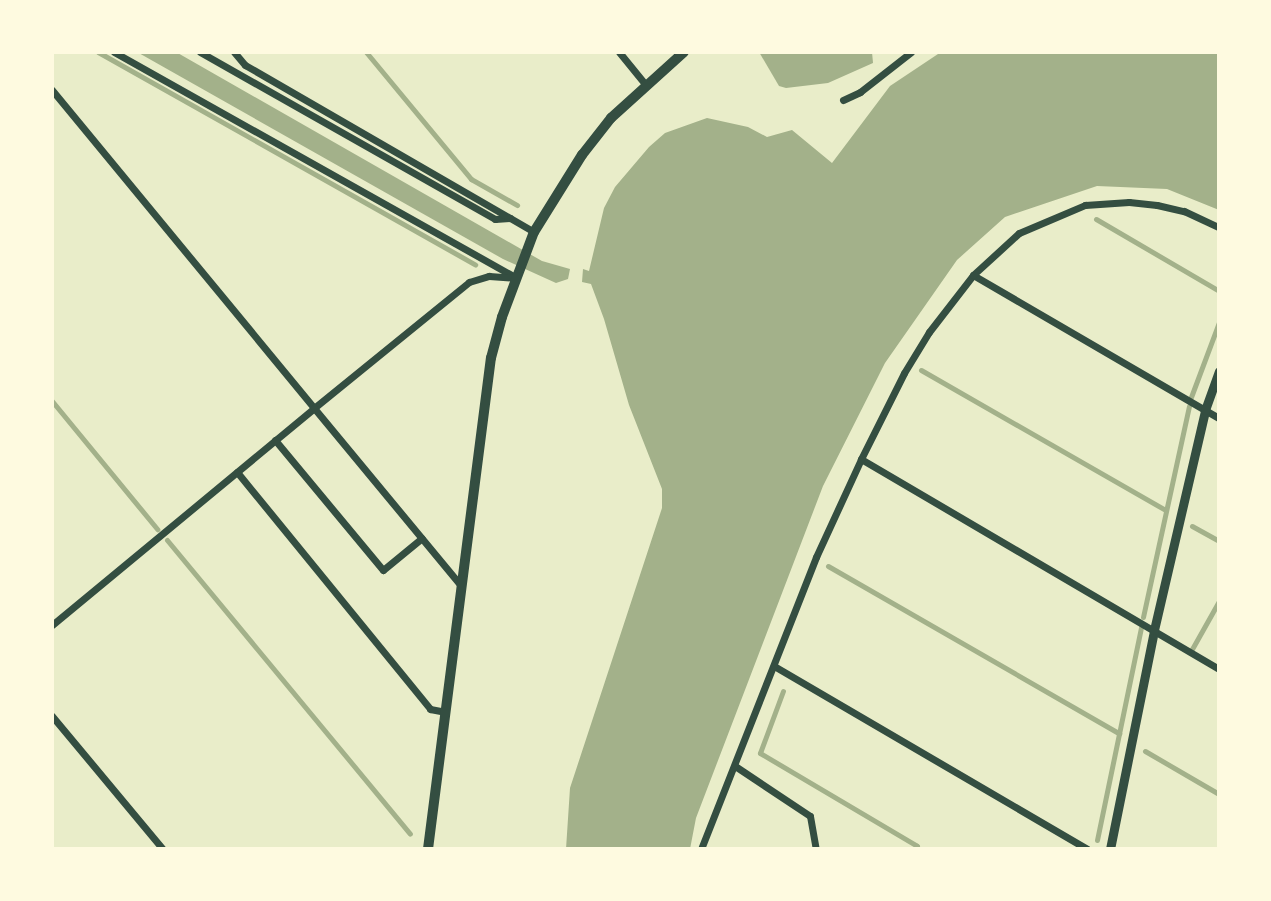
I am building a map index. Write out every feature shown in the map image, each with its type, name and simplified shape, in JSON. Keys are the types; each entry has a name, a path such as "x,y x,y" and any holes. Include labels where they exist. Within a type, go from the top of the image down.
{"main road":[{"path":"428,849 491,358 517,275 534,232 582,155 611,118 645,84 684,52"}],"street":[{"path":"114,52 517,275"},
{"path":"200,52 495,219 510,218"},
{"path":"234,52 245,65 534,232"},
{"path":"619,52 645,84"},
{"path":"843,100 860,92 911,52"},
{"path":"52,90 462,587"},
{"path":"701,849 816,557 861,459 904,373 929,332 973,275 1019,233 1085,205 1129,202 1157,205 1184,211 1219,227"},
{"path":"52,625 469,282 489,276 517,275"},
{"path":"973,275 1219,418"},
{"path":"1110,849 1154,630 1205,410 1219,371"},
{"path":"275,440 383,570 422,538"},
{"path":"861,459 1219,669"},
{"path":"237,472 430,709 446,712"},
{"path":"774,666 1087,849"},
{"path":"52,716 163,849"},
{"path":"735,766 810,816 816,849"}],"shaded area":[{"path":"137,52 176,52 542,261 570,269 568,279 556,283 503,259"},
{"path":"759,52 872,52 873,63 828,83 786,88 779,86"},
{"path":"941,52 1219,52 1219,210 1167,189 1097,186 1005,217 957,260 885,363 823,486 696,818 690,849 566,849 570,788 662,508 662,489 629,405 604,319 591,284 582,282 583,269 589,271 604,208 615,187 665,133 707,118 748,127 767,137 792,130 832,163 890,86"}],"waterway":[{"path":"98,52 475,264"},
{"path":"366,52 471,179 517,205"},
{"path":"1096,219 1219,291"},
{"path":"1191,397 1219,322"},
{"path":"921,370 1165,510"},
{"path":"52,401 157,529"},
{"path":"1143,617 1189,406"},
{"path":"1192,526 1219,541"},
{"path":"167,540 410,834"},
{"path":"828,566 1119,733"},
{"path":"1192,649 1219,601"},
{"path":"1097,840 1141,627"},
{"path":"783,691 760,753 917,846 915,849"},
{"path":"1145,751 1219,794"}]}
